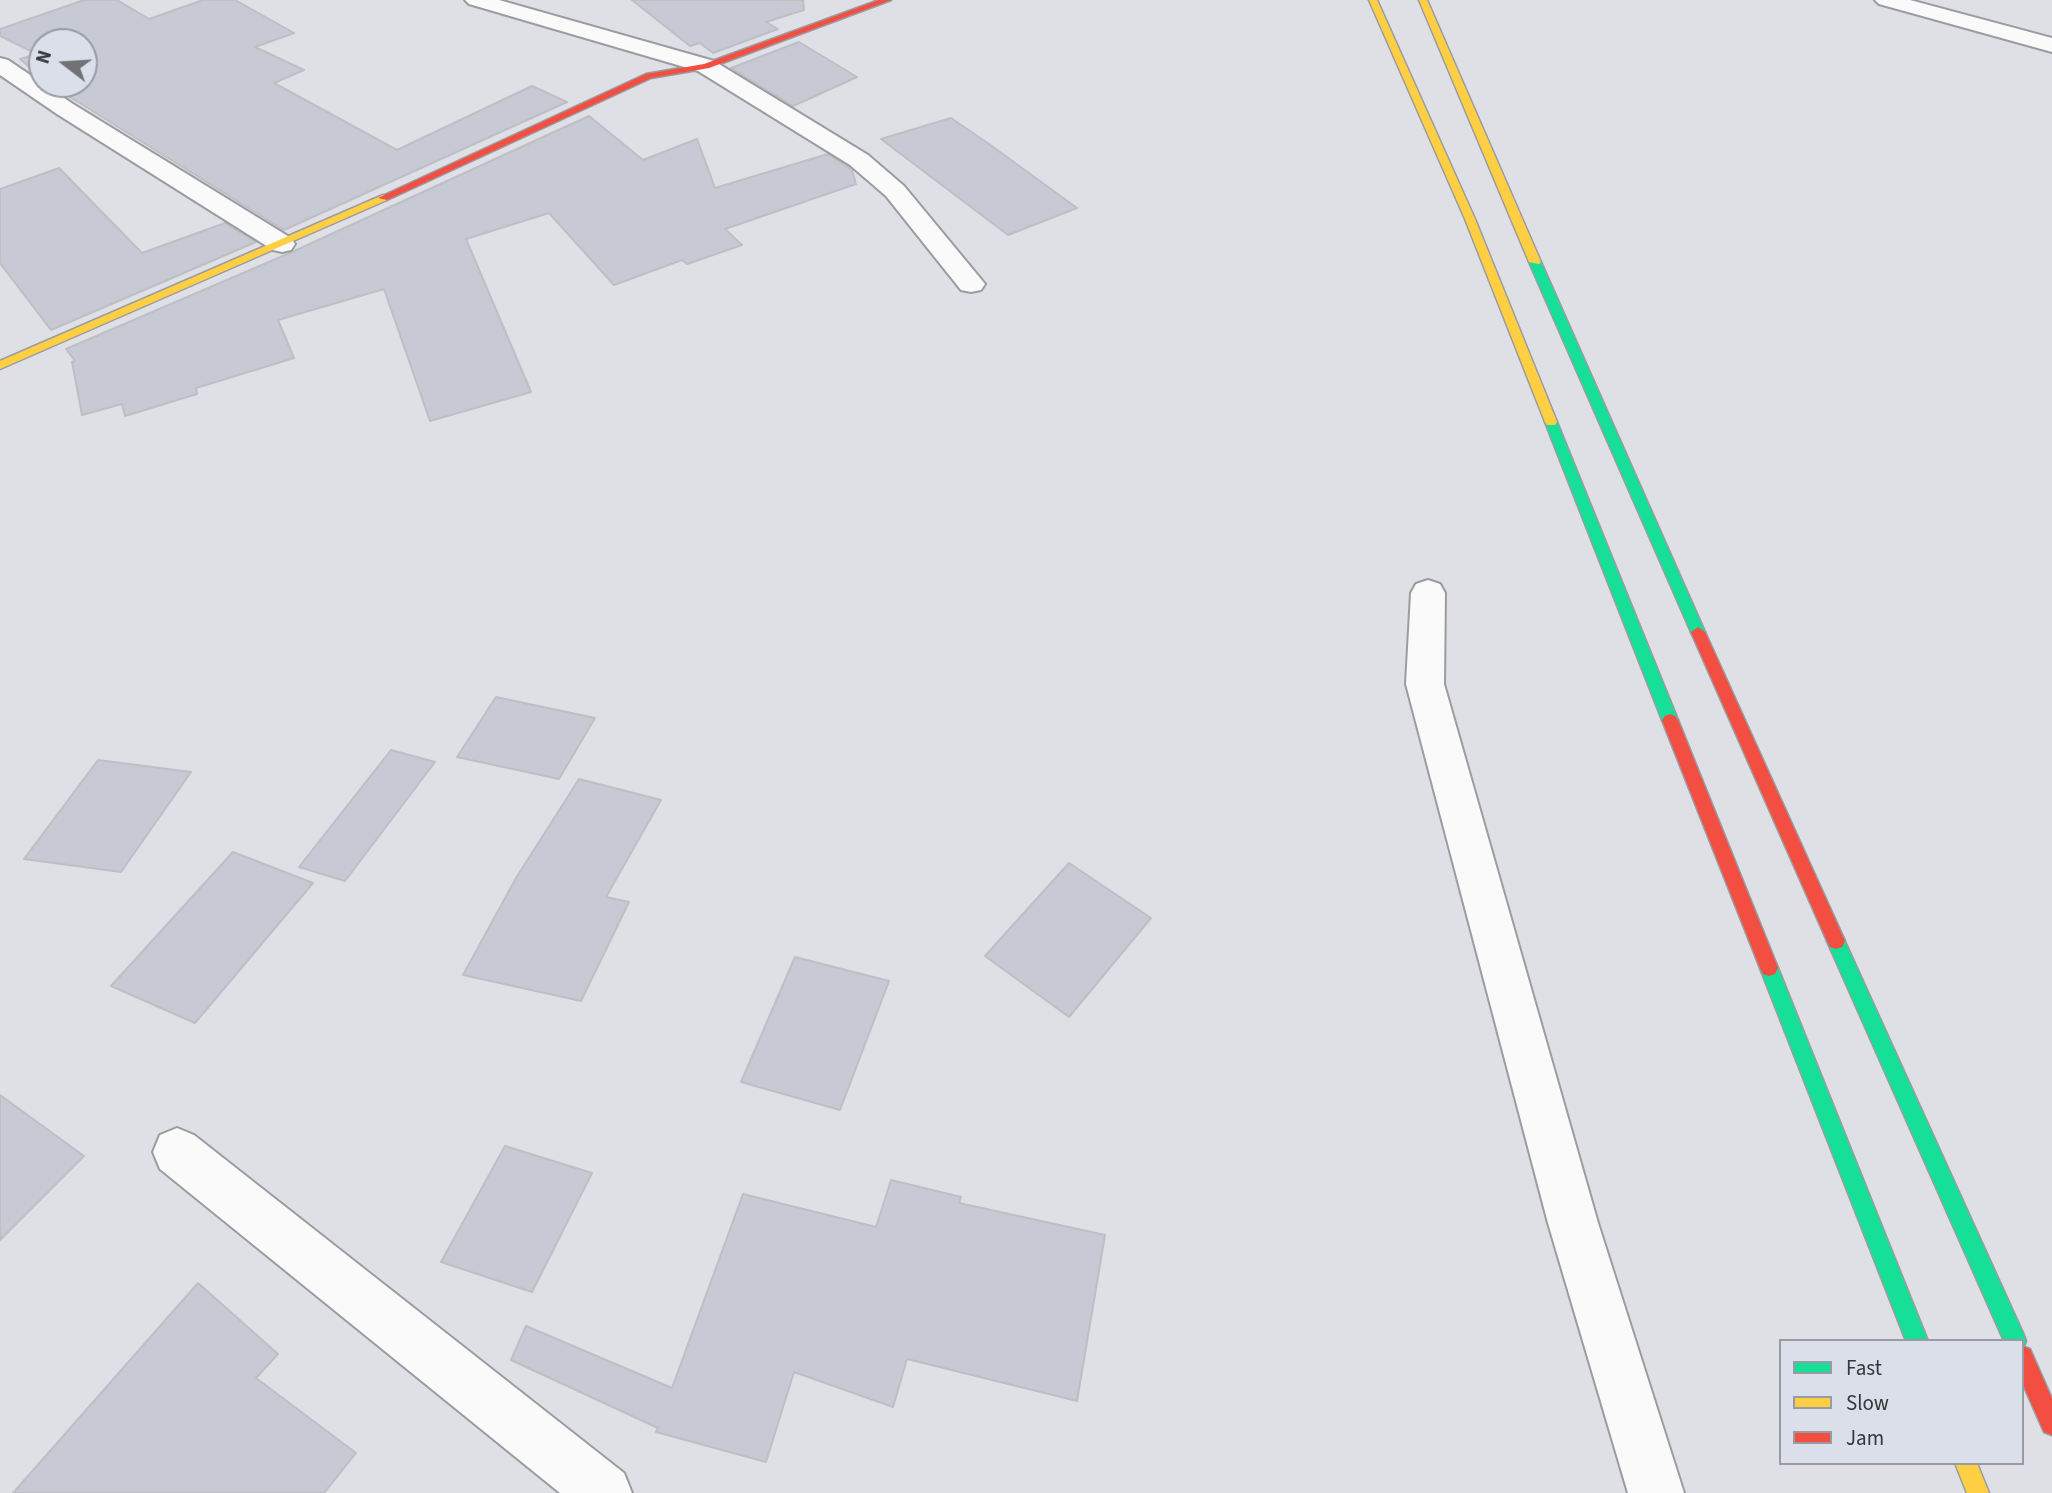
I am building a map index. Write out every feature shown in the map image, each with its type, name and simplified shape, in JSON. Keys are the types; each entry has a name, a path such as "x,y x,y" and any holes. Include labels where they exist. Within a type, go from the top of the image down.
{"main road":[{"path":"0,365 282,244 649,76 706,66 887,0"},
{"path":"1373,0 1482,219 1916,1339"},
{"path":"1423,0 1611,439 2014,1339"},
{"path":"1482,219 1518,219"},
{"path":"2024,1361 2052,1424"},
{"path":"1967,1465 1978,1493"}],"street":[{"path":"476,0 706,66 859,160 895,191 971,284"},
{"path":"1886,0 2052,45"},
{"path":"0,65 65,109 282,244"},
{"path":"1428,593 1425,684 1573,1223 1656,1493"},
{"path":"177,1152 604,1493"}],"building":[{"path":"84,0 117,0 149,19 203,0 235,0 294,33 255,47 304,70 274,83 397,150 532,86 567,102 284,230 72,98 98,98 98,28 28,28 28,50 0,36 0,29"},
{"path":"632,0 803,0 804,10 766,22 778,29 713,53 700,43 690,46"},
{"path":"799,42 857,77 793,106 731,68"},
{"path":"28,57 28,66 20,59"},
{"path":"589,116 643,160 697,139 715,188 828,154 852,170 856,184 725,229 742,245 687,264 682,260 614,285 549,213 466,239 531,392 430,421 384,289 278,320 294,358 196,388 197,394 125,416 122,404 82,415 72,362 75,361 66,349 292,252"},
{"path":"951,118 1077,208 1008,235 881,139"},
{"path":"59,168 142,253 225,223 256,242 51,330 0,263 0,189"},
{"path":"496,697 595,718 559,779 457,757"},
{"path":"391,750 435,762 345,881 299,867"},
{"path":"98,760 191,772 121,872 24,859"},
{"path":"579,779 661,800 606,897 629,902 581,1001 463,975 516,878"},
{"path":"233,852 313,883 195,1023 111,986"},
{"path":"1069,863 1151,918 1069,1017 985,956"},
{"path":"795,957 889,981 840,1110 741,1082"},
{"path":"0,1095 84,1156 0,1240"},
{"path":"505,1146 592,1173 532,1292 441,1262"},
{"path":"891,1180 961,1197 959,1203 1105,1235 1077,1401 907,1359 893,1407 794,1372 766,1462 656,1432 658,1428 511,1360 526,1326 672,1388 743,1194 876,1227"},
{"path":"198,1283 278,1354 256,1378 356,1453 324,1493 13,1493"}],"traffic: fast":[{"path":"1535,262 1698,632"},
{"path":"1551,422 1670,720"},
{"path":"1836,941 2014,1339"},
{"path":"1769,968 1916,1339"}],"traffic: slow":[{"path":"1373,0 1470,219 1551,422"},
{"path":"1423,0 1535,262"},
{"path":"0,365 383,198"},
{"path":"1967,1465 1978,1493"}],"traffic: jam":[{"path":"383,198 649,76 706,66 887,0"},
{"path":"1698,632 1836,941"},
{"path":"1670,720 1769,968"},
{"path":"2024,1361 2052,1424"}]}
